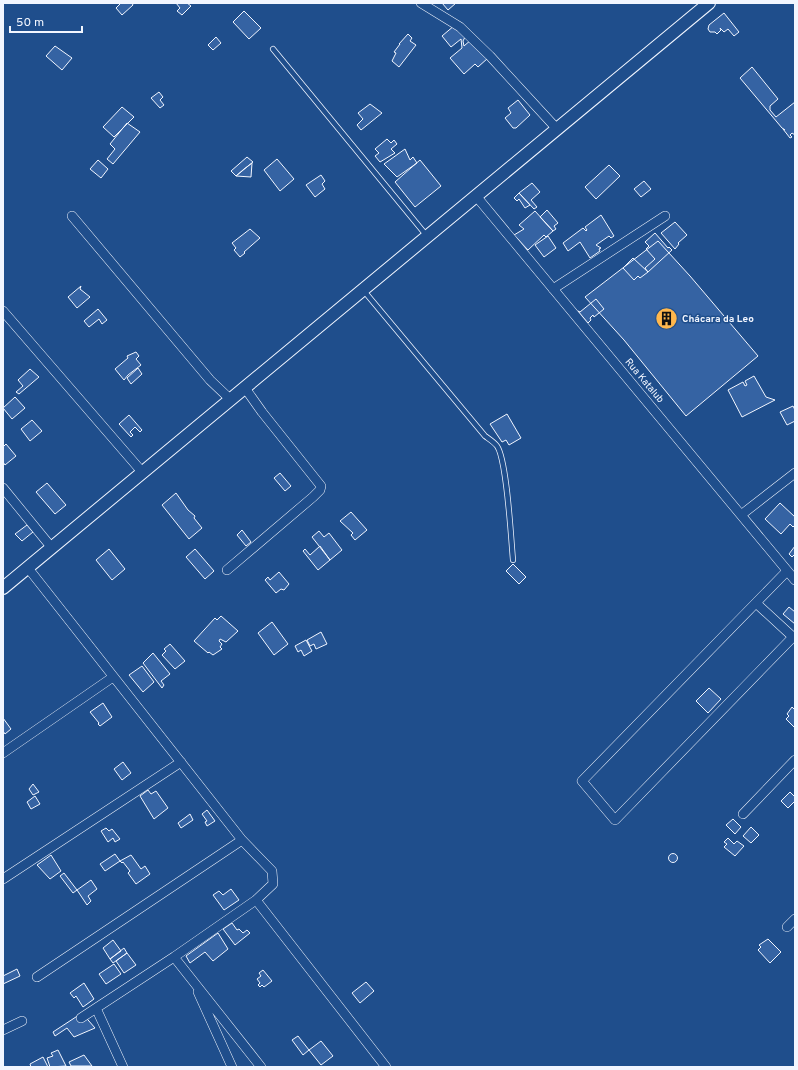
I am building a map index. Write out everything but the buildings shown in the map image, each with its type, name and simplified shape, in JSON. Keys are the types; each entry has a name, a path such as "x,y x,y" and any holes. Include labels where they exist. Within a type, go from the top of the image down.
{"main road":[{"path":"3,588 709,3"}],"street":[{"path":"421,3 460,27 490,56 557,129"},
{"name":"Rua Katalub","path":"476,196 795,580"},
{"path":"72,216 210,380 230,399"},
{"path":"553,289 666,216"},
{"path":"3,312 143,473"},
{"path":"227,570 313,497 320,490 321,486 262,412 245,388"},
{"path":"741,515 795,473"},
{"path":"3,488 52,548"},
{"path":"28,568 242,840 272,871 274,878 273,884 256,900 174,957 81,1018"},
{"path":"756,603 793,638 615,820 582,781 756,603 788,571"},
{"path":"3,753 113,677"},
{"path":"743,814 795,760"},
{"path":"3,879 181,762"},
{"path":"37,977 242,840"},
{"path":"256,900 386,1067"},
{"path":"787,927 795,919"},
{"path":"174,957 261,1067"},
{"path":"192,980 232,1067"},
{"path":"96,1008 123,1067"},
{"path":"3,1030 22,1021"}],"lane":[{"path":"273,49 427,236"},
{"path":"363,290 485,436 497,446 500,453 506,493 513,560"}],"place":[{"name":"Chácara da Leo","path":"666,319"}]}
